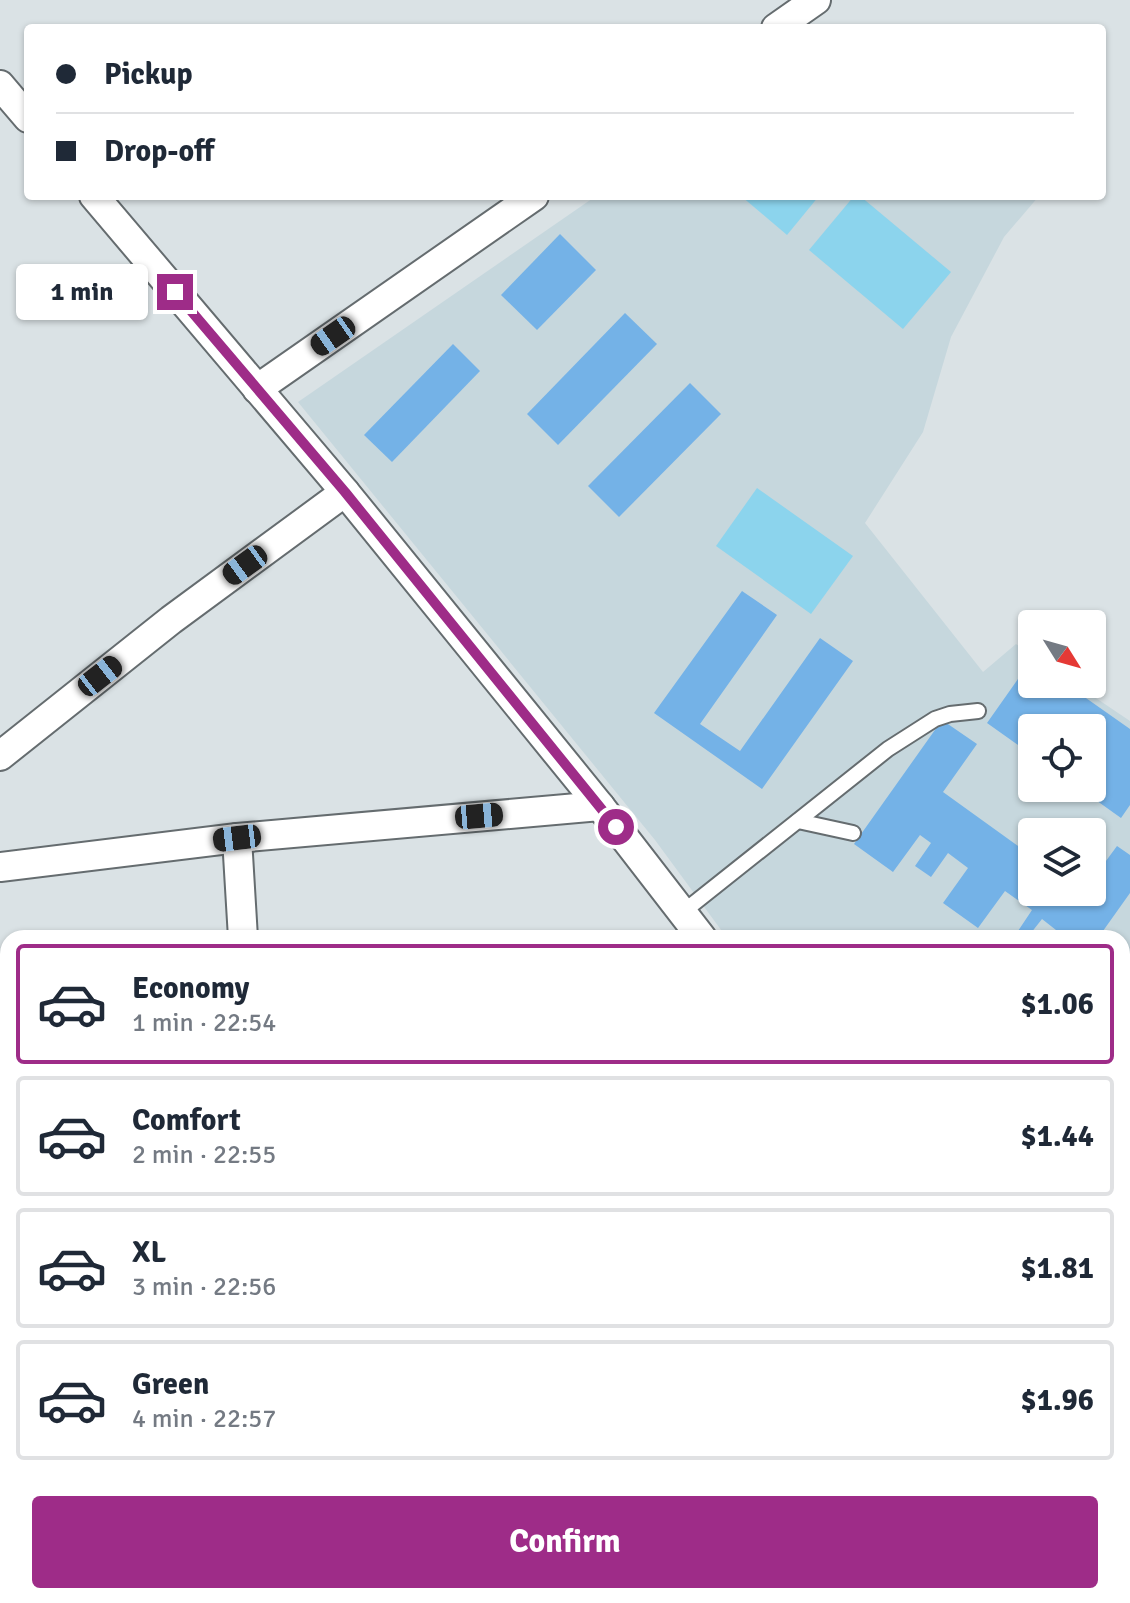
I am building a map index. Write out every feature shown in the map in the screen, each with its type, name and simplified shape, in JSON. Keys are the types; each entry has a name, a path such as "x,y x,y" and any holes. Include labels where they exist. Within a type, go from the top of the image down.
{"street":[{"path":"782,24 816,0"},
{"path":"0,85 24,113"},
{"path":"97,200 345,492 600,806 696,930"},
{"path":"257,389 528,200"},
{"path":"0,756 171,620 345,492"},
{"path":"0,867 237,838 600,806"},
{"path":"237,838 243,930"}],"lane":[{"path":"683,912 888,749 935,719 978,711"},
{"path":"798,821 853,833"}],"shaded area":[{"path":"590,200 1036,200 1004,237 951,337 923,432 865,523 983,672 1016,644 1018,698 1096,698 1130,721 1130,930 721,930 655,840 298,402"},
{"path":"746,200 816,200 787,235"},
{"path":"851,200 865,200 951,272 903,329 809,250"},
{"path":"757,488 853,556 811,614 716,546"}],"building":[{"path":"560,234 596,270 537,330 501,295"},
{"path":"625,313 657,344 558,445 527,414"},
{"path":"453,344 480,371 392,462 364,435"},
{"path":"690,383 721,414 619,517 588,486"},
{"path":"742,591 777,615 700,724 740,751 820,638 853,661 762,789 654,713"},
{"path":"1018,679 1018,698 1086,698 1130,729 1130,805 1121,818 1099,802 1106,802 1106,714 1018,714 1018,745 987,723"},
{"path":"942,720 977,744 943,792 1018,846 1018,900 1005,891 978,928 943,903 968,868 948,853 931,877 915,866 931,843 920,835 893,872 854,844"},
{"path":"1117,846 1130,855 1130,893 1104,930 1056,930 1042,919 1033,930 1019,930 1032,910 1026,906 1106,906 1106,861"}],"route":[{"path":"175,292 345,492 616,827"}]}
